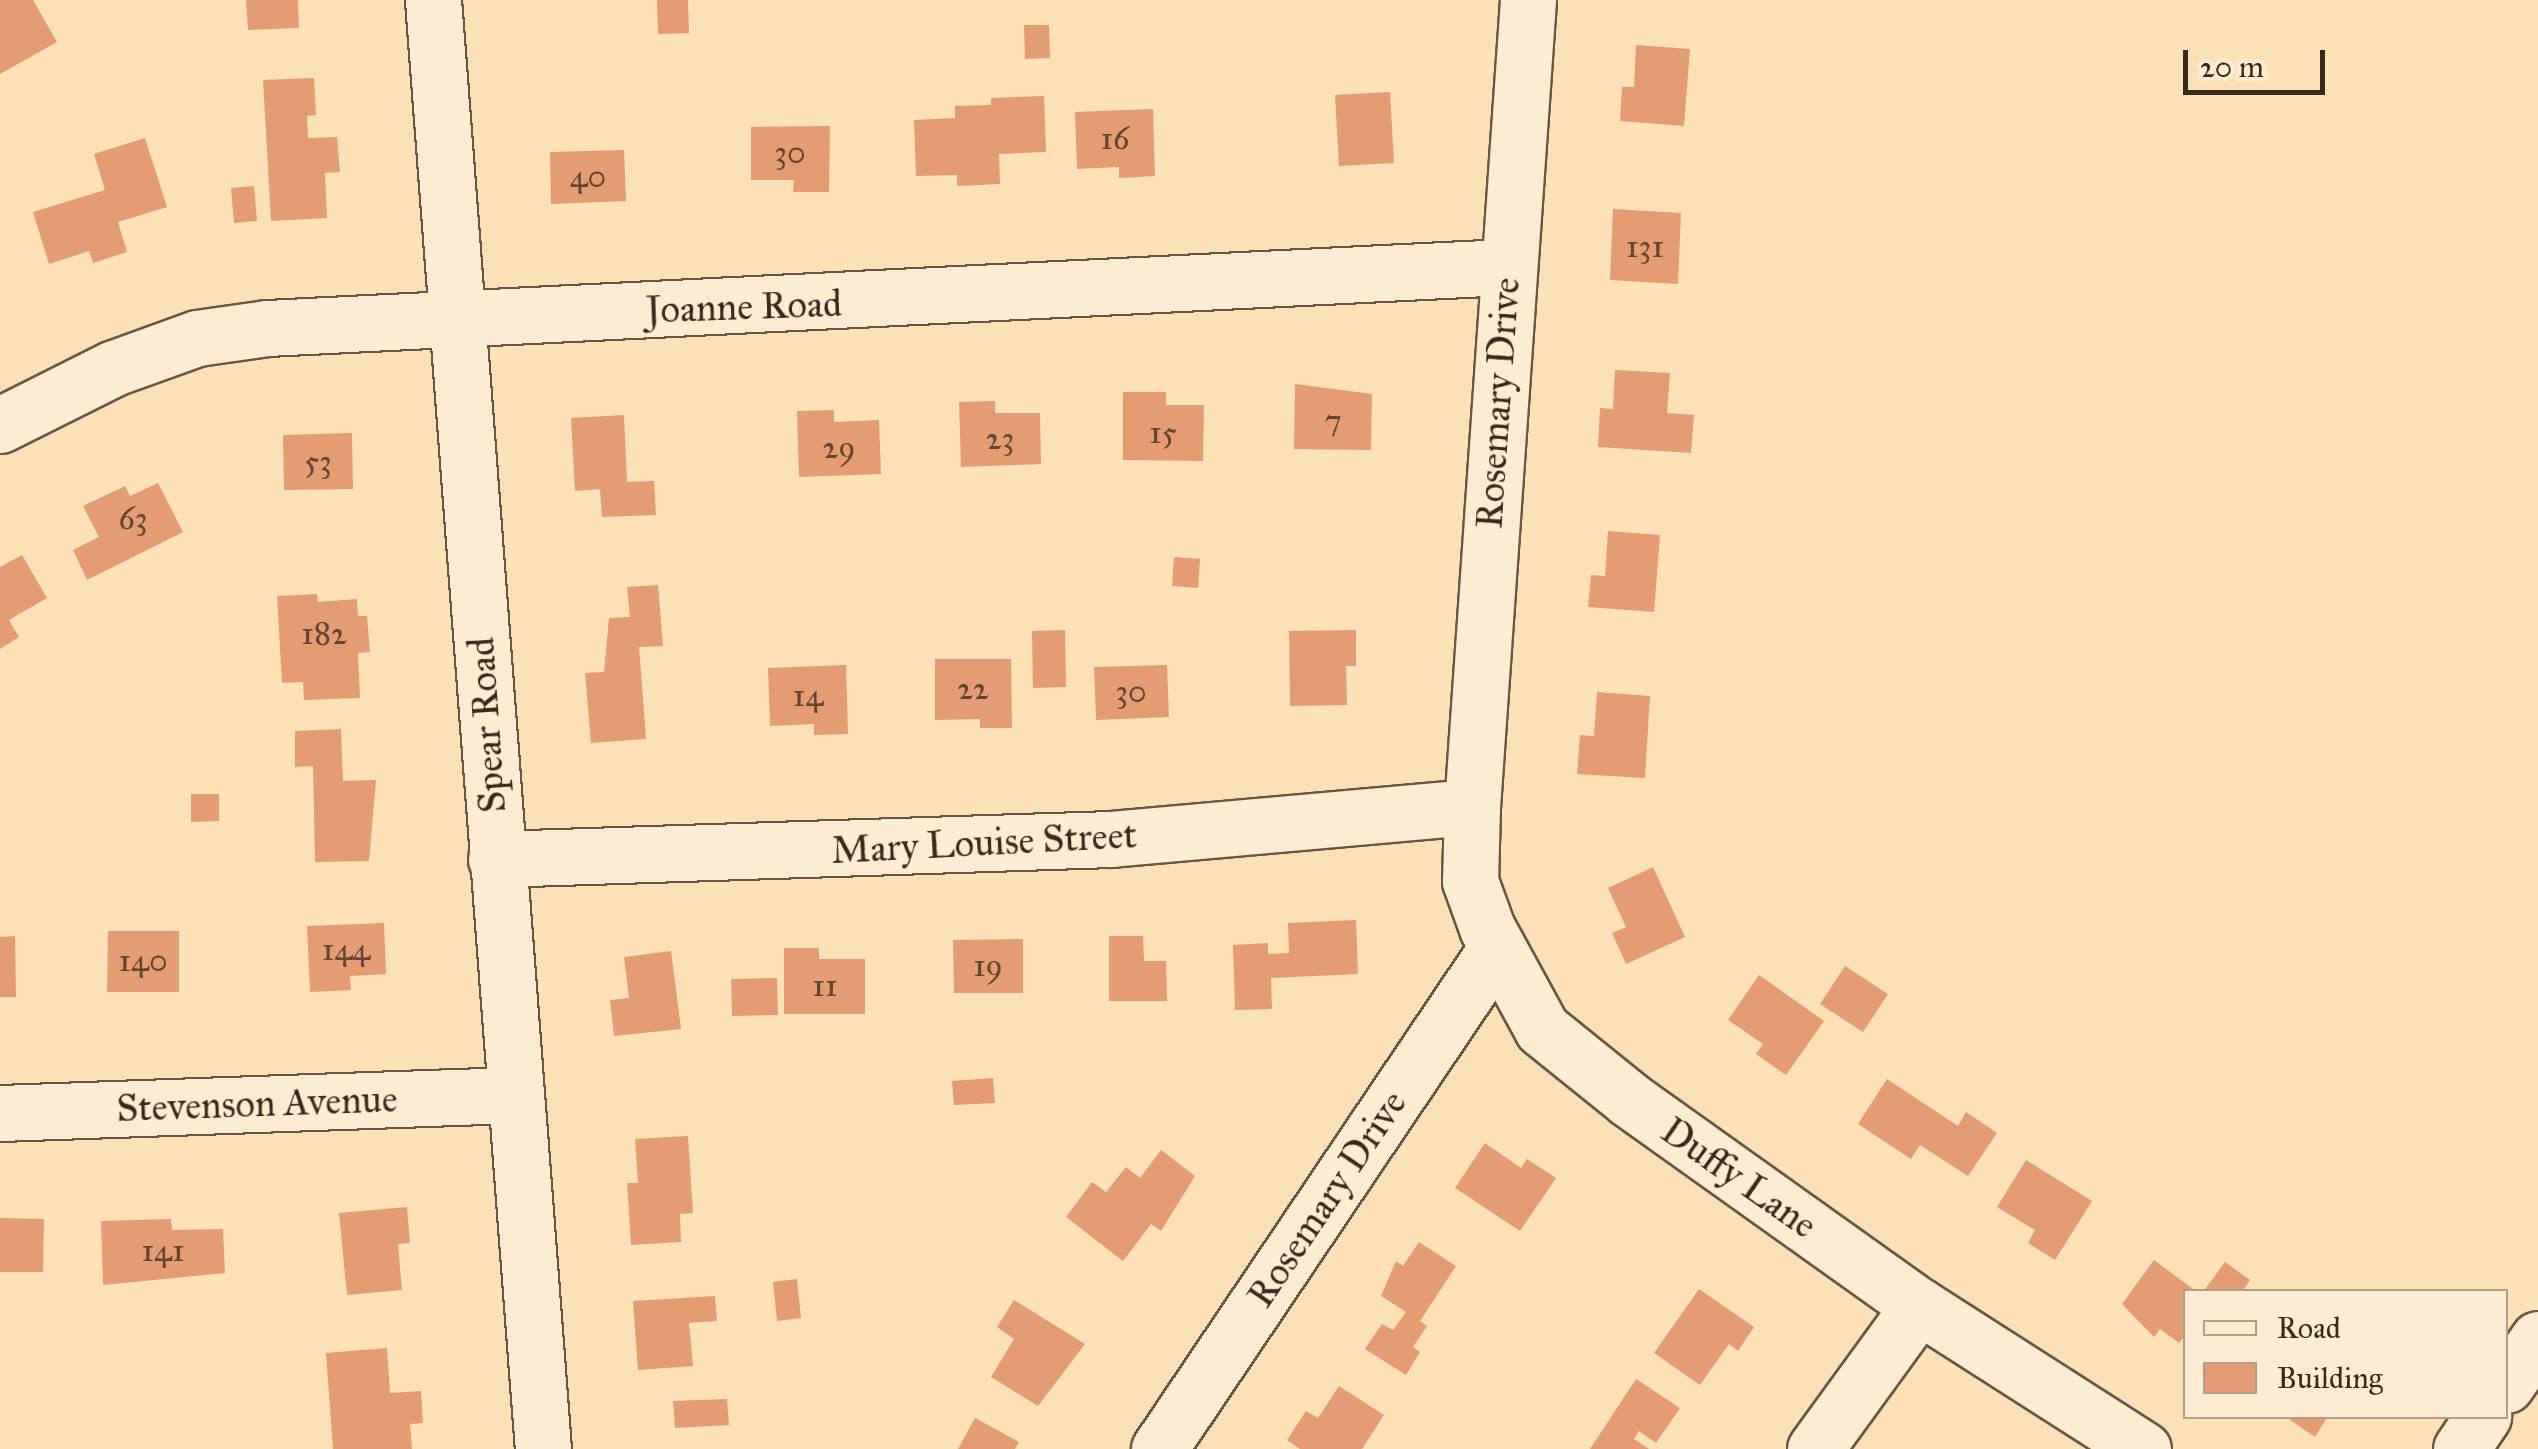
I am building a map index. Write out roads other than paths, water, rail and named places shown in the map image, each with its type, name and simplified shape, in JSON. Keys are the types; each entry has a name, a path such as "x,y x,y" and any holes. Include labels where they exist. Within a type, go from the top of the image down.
{"street":[{"name":"Spear Road","path":"433,0 542,1449"},
{"name":"Rosemary Drive","path":"1472,807 1528,0"},
{"name":"Joanne Road","path":"0,425 114,368 197,338 459,316 879,302 1507,267"},
{"name":"Mary Louise Street","path":"496,859 1111,839 1472,807"},
{"name":"Duffy Lane","path":"1472,807 1470,882 1496,949 1542,1028 1630,1100 1919,1306 2143,1449"},
{"name":"Rosemary Drive","path":"1159,1449 1496,949"},
{"name":"Stevenson Avenue","path":"0,1113 514,1095"},
{"path":"1816,1449 1919,1306"},
{"path":"2508,1382 2538,1339"},
{"path":"2461,1449 2481,1419"}]}
